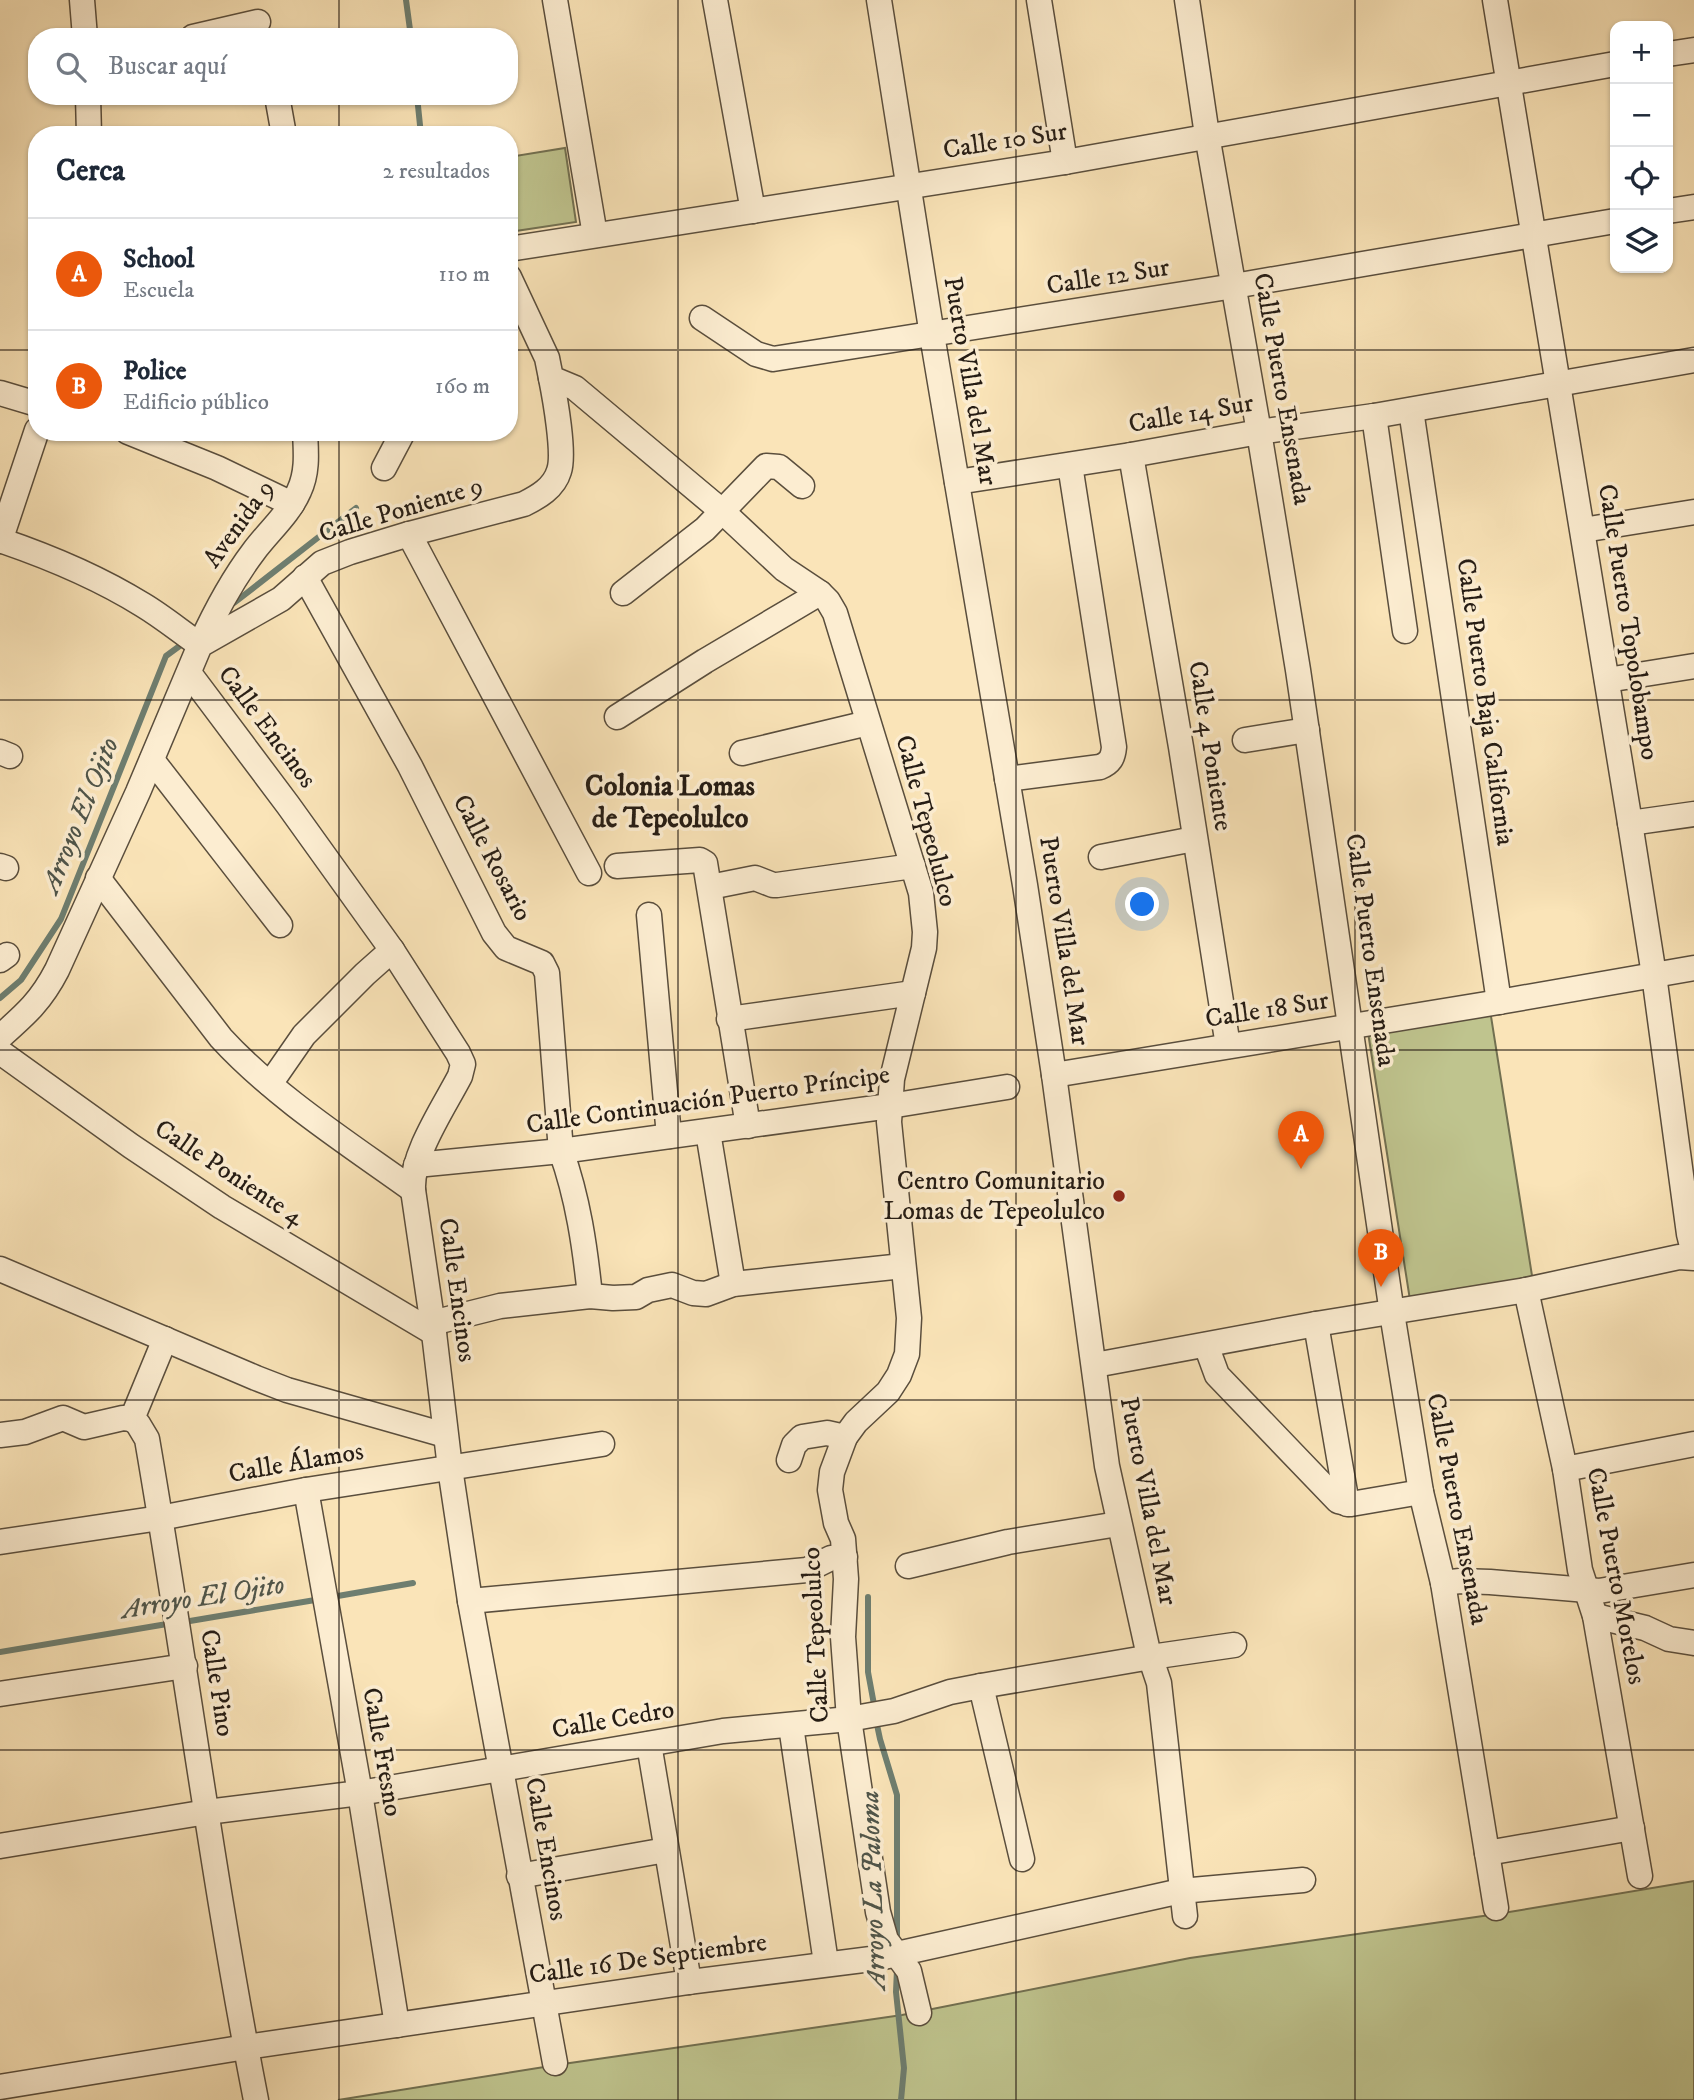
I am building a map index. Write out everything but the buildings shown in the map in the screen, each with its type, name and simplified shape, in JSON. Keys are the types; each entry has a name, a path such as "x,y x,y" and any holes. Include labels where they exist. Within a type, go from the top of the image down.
{"street":[{"path":"82,0 84,28"},
{"path":"555,0 594,235"},
{"path":"715,0 753,211"},
{"name":"Puerto Villa del Mar","path":"878,0 1054,1075 1095,1365 1099,1414 1118,1524 1144,1636 1159,1683 1185,1916"},
{"path":"1039,0 1065,162"},
{"name":"Calle Puerto Ensenada","path":"1187,0 1307,730 1421,1492 1443,1583 1496,1908"},
{"name":"Calle Puerto Topolobampo","path":"1495,0 1630,823 1694,1256"},
{"path":"225,28 257,19"},
{"path":"1673,53 1694,50"},
{"name":"Calle 10 Sur","path":"518,247 1065,162 1610,65"},
{"path":"88,105 89,126"},
{"path":"279,105 282,126"},
{"path":"1673,210 1694,207"},
{"name":"Calle 12 Sur","path":"702,318 756,354 773,359 1234,286 1610,221"},
{"path":"518,296 547,358 551,378"},
{"name":"Calle 14 Sur","path":"957,481 1411,410 1694,360"},
{"name":"Calle Tepeolulco","path":"551,378 575,388 723,512 785,569 828,601 835,613 921,893 924,948 892,1079 889,1122 909,1318 907,1354 888,1392 856,1422 845,1437 832,1472 830,1490 836,1523 843,1539 846,1579 843,1637 849,1719 878,1912 886,1940 909,1971 919,2013"},
{"name":"Calle Poniente 9","path":"200,645 281,599 322,563 409,534 524,504 538,497 551,485 560,470 561,461 551,378"},
{"path":"0,393 28,401"},
{"name":"Calle Puerto Baja California","path":"1411,410 1499,1002"},
{"path":"1374,416 1405,631"},
{"path":"0,1037 29,1012 45,993 152,760 200,645 143,604 85,573 0,540 33,441"},
{"path":"157,441 292,504"},
{"name":"Avenida 9","path":"200,645 225,595 253,553 292,504 304,479 305,441"},
{"path":"384,468 398,441"},
{"name":"Calle 4 Poniente","path":"1131,455 1228,1046"},
{"path":"1007,779 1100,767 1110,761 1113,755 1114,747 1070,465"},
{"path":"623,593 723,512 766,466 779,467 802,486"},
{"path":"1583,530 1694,512"},
{"path":"409,534 589,873"},
{"name":"Calle Rosario","path":"305,577 410,766 494,933 506,948 542,963 547,973 561,1152 569,1172 585,1242 590,1296"},
{"path":"617,717 820,593"},
{"path":"1607,680 1694,666"},
{"name":"Calle Encinos","path":"189,673 392,950 463,1064 460,1076 422,1149 412,1177 413,1190 470,1601 555,2063"},
{"path":"742,753 868,723"},
{"path":"1245,740 1307,730"},
{"path":"152,760 280,925"},
{"path":"1630,823 1694,814"},
{"path":"1101,857 1194,839"},
{"path":"617,866 700,860 707,867 748,1126"},
{"path":"710,887 755,878 770,884 914,866"},
{"path":"98,878 221,1038 242,1060 270,1084 413,1190"},
{"path":"649,915 669,1136"},
{"path":"270,1084 304,1035 392,950"},
{"name":"Calle 18 Sur","path":"1054,1075 1694,968"},
{"path":"729,1019 913,993"},
{"name":"Calle Poniente 4","path":"0,1052 222,1207 433,1328"},
{"name":"Calle Continuación Puerto Príncipe","path":"416,1165 561,1152 1007,1087"},
{"path":"708,1132 733,1284"},
{"path":"1095,1365 1317,1324 1526,1290 1694,1256"},
{"path":"433,1328 500,1306 590,1296 636,1297 648,1290 672,1285 693,1293 706,1294 733,1284 903,1266"},
{"path":"0,1269 287,1390 445,1435"},
{"name":"Calle Puerto Morelos","path":"1526,1290 1565,1469 1580,1570 1595,1616 1640,1876"},
{"path":"1317,1324 1346,1504"},
{"path":"0,1435 34,1429 63,1418 84,1427 123,1418 132,1419 165,1339"},
{"path":"1206,1345 1217,1376 1338,1501 1357,1504 1421,1492"},
{"name":"Calle Pino","path":"132,1419 145,1434 256,2100"},
{"path":"789,1460 794,1445 802,1437 827,1433 845,1437"},
{"name":"Calle Álamos","path":"0,1542 160,1518 306,1490 602,1444"},
{"path":"1565,1469 1694,1444"},
{"name":"Calle Fresno","path":"306,1490 360,1793 397,2025"},
{"path":"908,1566 1008,1542 1118,1524"},
{"path":"470,1601 807,1570 831,1558 845,1557"},
{"path":"1443,1583 1490,1582 1599,1591 1694,1575"},
{"path":"1595,1616 1645,1628 1670,1639 1694,1643"},
{"name":"Calle Cedro","path":"0,1846 207,1812 360,1793 723,1731 849,1719 894,1711 950,1692 981,1686 1234,1645"},
{"path":"0,1694 185,1666"},
{"path":"981,1686 1022,1859"},
{"path":"791,1726 826,1963"},
{"path":"649,1744 690,1982"},
{"path":"1487,1853 1632,1828"},
{"path":"519,1875 666,1850"},
{"name":"Calle 16 De Septiembre","path":"0,2087 246,2047 690,1982 879,1958 1181,1891 1303,1880"}],"green space":[{"path":"565,148 576,222 518,231 518,156"},
{"path":"1490,1010 1533,1282 1410,1300 1367,1026"},
{"path":"1694,1881 1694,2100 338,2100 902,2015 1190,1958 1497,1914"}],"waterway":[{"path":"406,0 410,28"},
{"path":"418,105 420,126"},
{"name":"Arroyo El Ojito","path":"234,603 356,508"},
{"name":"Arroyo El Ojito","path":"0,998 21,980 61,919 166,656 185,642"},
{"name":"Arroyo El Ojito","path":"332,1597 413,1583"},
{"name":"Arroyo La Paloma","path":"868,1597 868,1672 875,1710"},
{"name":"Arroyo El Ojito","path":"184,1622 321,1599"},
{"name":"Arroyo El Ojito","path":"0,1652 173,1623"},
{"name":"Arroyo La Paloma","path":"876,1720 897,1795 897,1941"},
{"name":"Arroyo La Paloma","path":"897,1969 896,1992 904,2068 901,2100"}],"place":[{"name":"School","path":"1301,1169"},
{"name":"Centro Comunitario Lomas de Tepeolulco","path":"1119,1196"},
{"name":"Police","path":"1381,1287"}],"district":[{"name":"Colonia Lomas de Tepeolulco","path":"670,802"}]}
